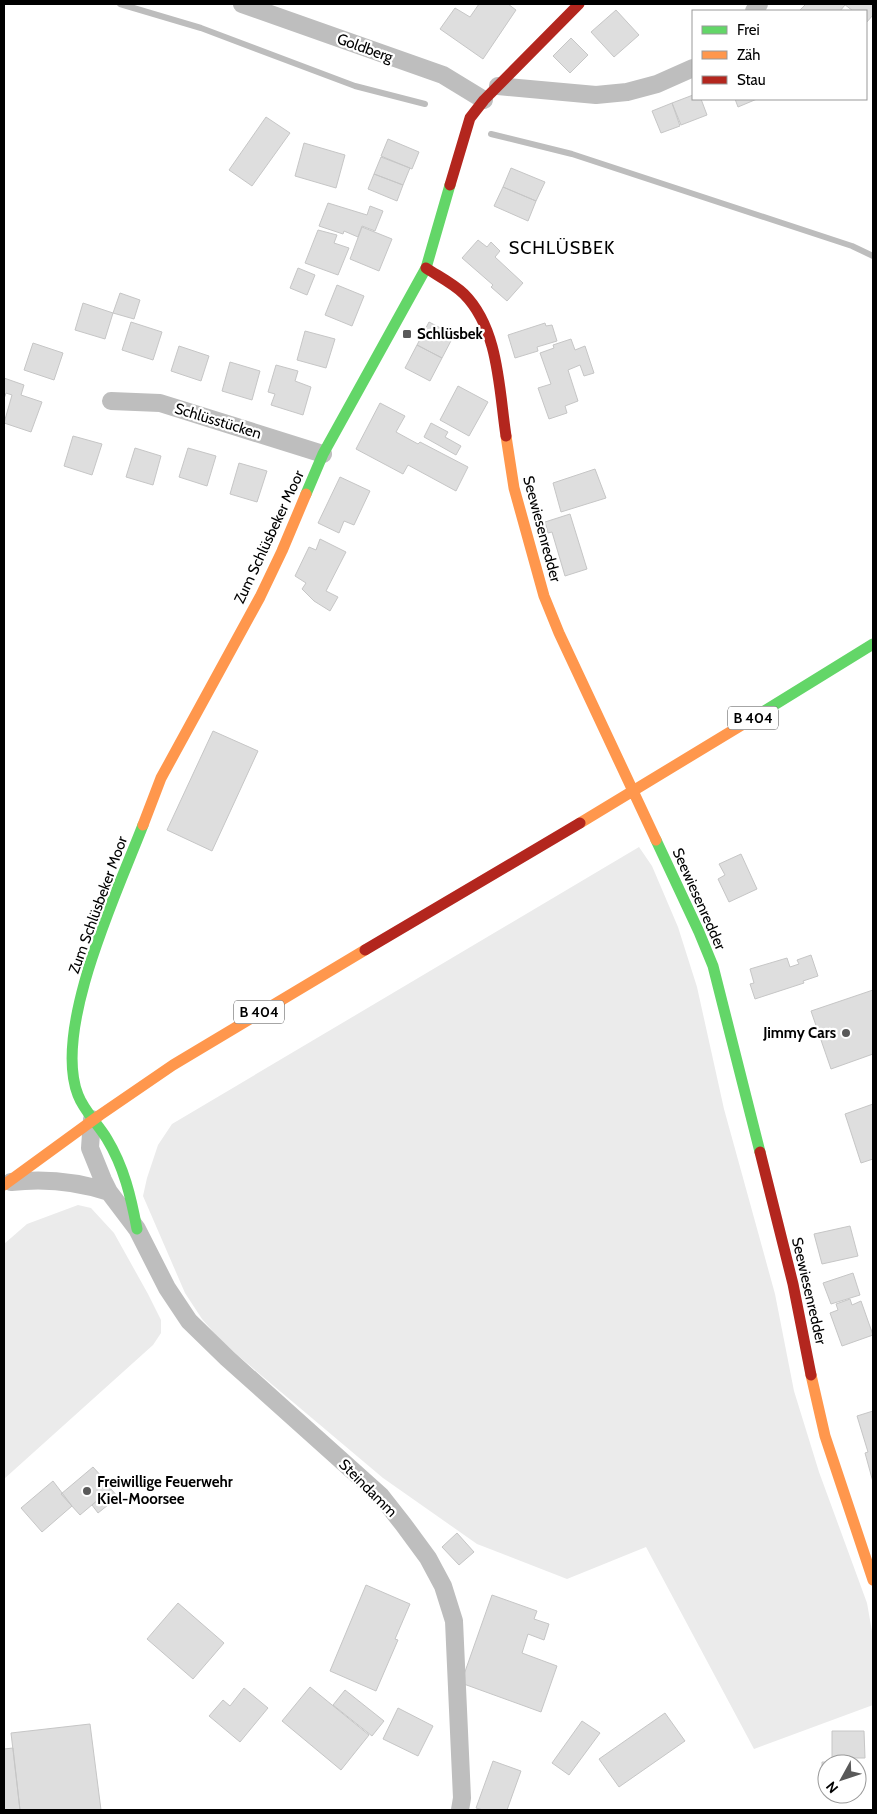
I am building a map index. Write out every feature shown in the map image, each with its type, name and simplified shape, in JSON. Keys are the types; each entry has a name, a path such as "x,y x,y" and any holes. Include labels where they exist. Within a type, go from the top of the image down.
{"street":[{"name":"Goldberg","path":"242,4 443,75 484,100"},
{"name":"Zum Schlüsbeker Moor","path":"92,1119 74,1088 71,1063 78,1008 93,953 161,778 260,597 282,551 323,454 426,268 470,118 484,100 579,4"},
{"path":"498,86 596,95 627,92 657,84 692,68"},
{"name":"Seewiesenredder","path":"426,268 464,294 484,321 493,347 514,488 544,596 574,666 699,932 713,966 793,1284 824,1436 873,1580"},
{"name":"Schlüsstücken","path":"111,401 160,402 323,454"},
{"name":"B 404","path":"6,1183 92,1119 198,1048 633,791 873,644"},
{"name":"Steindamm","path":"92,1119 90,1148 98,1171 109,1192 137,1229 167,1288 190,1321 210,1343 381,1496 423,1551 443,1586 454,1621 462,1798 460,1810"},
{"name":"Steindamm","path":"92,1119 107,1138 123,1170 130,1192 137,1229"},
{"path":"6,1183 35,1179 57,1180 92,1186 109,1192"}],"shaded area":[{"path":"639,847 652,866 678,927 697,987 724,1109 775,1294 794,1391 819,1472 867,1603 873,1637 873,1705 754,1749 646,1547 567,1579 477,1544 383,1478 223,1343 202,1319 185,1293 143,1196 158,1145 172,1124"},
{"path":"78,1205 91,1208 114,1233 161,1320 161,1333 153,1345 4,1479 4,1244 27,1224"}],"building":[{"path":"479,4 508,4 516,10 483,59 440,29 455,8 470,17"},
{"path":"806,4 845,5 841,10 800,10"},
{"path":"844,4 871,4 873,6 873,15 867,22 867,10 852,10"},
{"path":"616,10 639,35 614,57 591,32"},
{"path":"571,38 588,55 570,73 553,56"},
{"path":"692,95 692,100 701,100 707,115 681,125 672,103"},
{"path":"735,100 755,100 738,107"},
{"path":"672,103 680,126 661,133 652,111"},
{"path":"266,117 290,133 252,186 229,170"},
{"path":"388,139 419,152 412,169 381,156"},
{"path":"304,143 345,155 336,188 295,176"},
{"path":"381,157 410,168 403,185 374,174"},
{"path":"511,168 545,182 536,201 503,187"},
{"path":"374,174 403,185 397,201 368,189"},
{"path":"503,187 536,201 528,221 494,206"},
{"path":"328,203 367,215 370,206 383,211 375,231 362,226 358,237 344,231 343,234 319,226"},
{"path":"362,227 392,239 379,271 350,259"},
{"path":"318,230 337,235 334,243 349,248 338,275 305,263"},
{"path":"478,240 487,247 491,242 500,251 495,257 523,283 507,301 491,287 493,285 462,258"},
{"path":"298,268 315,275 307,295 290,288"},
{"path":"337,285 364,296 352,326 325,315"},
{"path":"120,293 140,300 134,319 113,313"},
{"path":"83,303 113,313 105,339 75,330"},
{"path":"131,322 162,332 153,360 122,350"},
{"path":"429,322 454,335 442,358 417,345"},
{"path":"545,323 546,326 552,325 557,341 537,347 538,351 515,358 508,335"},
{"path":"305,331 335,339 326,368 297,360"},
{"path":"571,339 575,350 585,346 594,373 584,376 580,365 568,370 578,401 565,406 567,413 549,419 538,388 551,384 540,353 554,348 553,345"},
{"path":"33,343 63,353 54,380 24,370"},
{"path":"417,345 442,358 430,381 405,368"},
{"path":"179,346 209,356 201,381 171,371"},
{"path":"230,362 260,371 252,400 222,391"},
{"path":"276,365 298,371 295,381 311,387 303,415 271,405 275,394 268,392"},
{"path":"4,378 24,385 21,395 42,402 31,432 4,423 12,395 6,393 4,399"},
{"path":"458,386 488,402 469,436 440,420"},
{"path":"380,403 405,416 396,432 468,467 456,491 408,465 403,474 356,449"},
{"path":"431,423 448,432 445,437 461,446 456,455 424,437"},
{"path":"73,436 102,444 92,475 64,466"},
{"path":"135,448 161,456 153,485 126,477"},
{"path":"188,448 216,456 207,486 179,477"},
{"path":"239,463 267,471 257,502 230,494"},
{"path":"595,469 606,498 561,512 553,483"},
{"path":"340,477 370,491 354,525 344,521 339,533 318,523"},
{"path":"570,514 587,569 565,576 552,532 548,533 545,522"},
{"path":"320,539 346,552 326,591 338,597 330,611 314,601 302,589 306,583 295,576 309,547 316,550"},
{"path":"213,731 258,751 212,851 167,830"},
{"path":"741,854 757,889 729,902 718,879 725,875 719,864"},
{"path":"811,955 818,976 803,981 804,983 755,999 750,984 754,983 750,969 787,958 790,967 799,964 797,960"},
{"name":"Jimmy Cars","path":"873,990 873,1054 831,1069 811,1011"},
{"path":"873,1104 873,1159 861,1163 845,1114"},
{"path":"850,1226 858,1256 822,1264 814,1234"},
{"path":"853,1273 860,1295 831,1304 823,1283"},
{"path":"850,1299 852,1305 861,1301 873,1335 842,1346 830,1313 838,1310 836,1304"},
{"path":"873,1411 873,1482 865,1453 868,1452 857,1416"},
{"name":"Freiwillige Feuerwehr Kiel-Moorsee","path":"93,1467 112,1488 80,1515 61,1494"},
{"path":"53,1481 72,1506 42,1532 21,1508"},
{"path":"111,1489 118,1497 98,1513 92,1505"},
{"path":"457,1533 474,1552 459,1565 442,1547"},
{"path":"366,1585 410,1604 395,1639 398,1640 376,1691 330,1671"},
{"path":"492,1595 537,1611 534,1619 549,1624 544,1640 528,1634 522,1653 557,1666 541,1712 461,1683"},
{"path":"178,1603 224,1643 193,1679 147,1639"},
{"path":"310,1687 369,1735 341,1770 282,1721"},
{"path":"244,1688 268,1708 240,1742 209,1716 223,1700 230,1706"},
{"path":"345,1690 384,1721 372,1736 333,1705"},
{"path":"398,1708 433,1726 418,1756 383,1739"},
{"path":"665,1713 685,1741 619,1787 599,1759"},
{"path":"582,1721 600,1733 569,1775 552,1763"},
{"path":"90,1724 101,1810 20,1810 11,1733"},
{"path":"832,1731 864,1731 865,1754 832,1754"},
{"path":"13,1748 20,1810 4,1810 4,1749"},
{"path":"493,1761 521,1771 507,1810 483,1810 476,1808"}],"waterway":[{"path":"120,4 201,28 355,86 425,104"},
{"path":"491,134 572,154 852,246 873,256"}],"traffic: fast":[{"path":"306,494 323,454 426,268 450,185"},
{"path":"745,723 873,644"},
{"path":"137,1229 129,1194 118,1160 107,1139 87,1112 78,1095 72,1067 74,1034 91,960 143,825"},
{"path":"656,840 713,966 760,1152"}],"traffic: slow":[{"path":"506,436 514,488 544,596 559,633 656,840"},
{"path":"143,825 161,778 260,597 306,494"},
{"path":"580,823 745,723"},
{"path":"4,1185 173,1065 365,950"},
{"path":"811,1375 825,1436 873,1580"}],"traffic: jam":[{"path":"450,185 470,118 484,100 579,4"},
{"path":"426,268 451,283 464,294 476,308 484,324 496,361 506,436"},
{"path":"365,950 580,823"},
{"path":"760,1152 793,1284 811,1375"}],"place":[{"name":"Schlüsbek","path":"407,334"},
{"name":"Jimmy Cars","path":"846,1033"},
{"name":"Freiwillige Feuerwehr Kiel-Moorsee","path":"87,1491"}],"district":[{"name":"SCHLÜSBEK","path":"562,248"}]}
